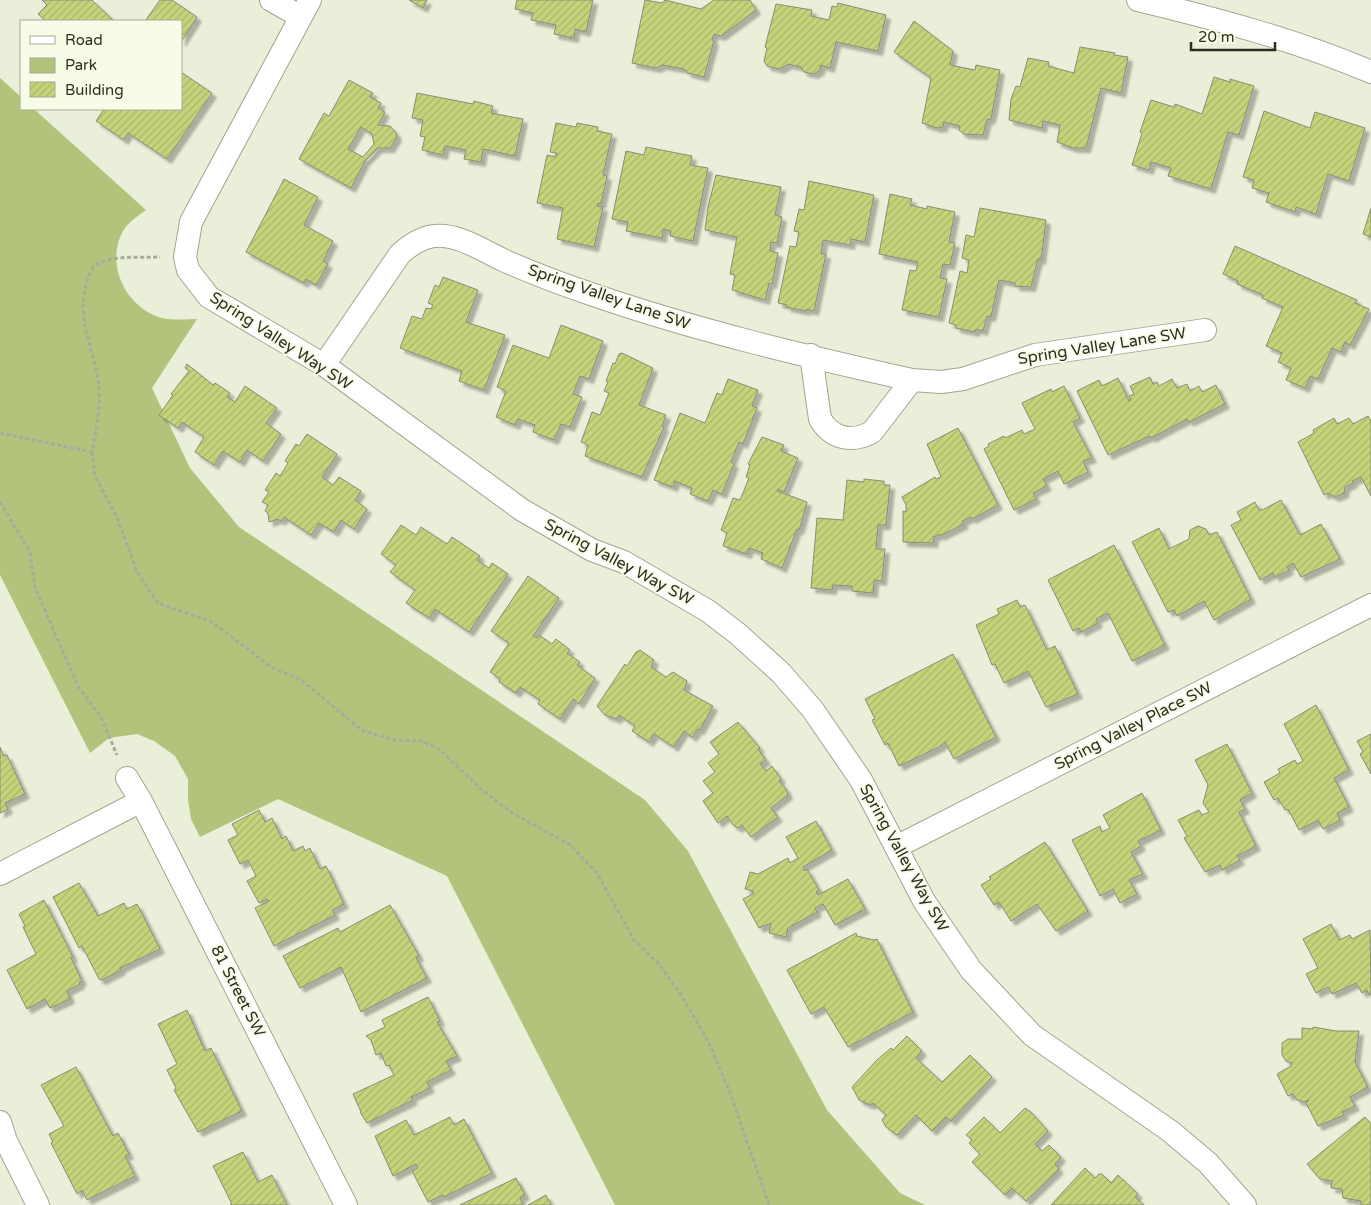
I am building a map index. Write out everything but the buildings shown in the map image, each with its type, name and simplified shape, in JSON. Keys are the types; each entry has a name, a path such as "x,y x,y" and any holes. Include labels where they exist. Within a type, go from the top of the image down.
{"street":[{"path":"185,257 191,222 305,8 271,0"},
{"path":"1138,0 1197,14 1322,51 1371,72"},
{"name":"Spring Valley Lane SW","path":"324,365 400,254 410,244 423,238 441,235 459,239 547,280 619,304 700,328 912,380 941,382 963,379 1035,355 1205,330"},
{"name":"Spring Valley Way SW","path":"185,257 188,270 209,297 324,365 522,510 592,550 624,562 708,611 738,634 781,672 813,710 861,780 924,901 947,936 971,970 1004,1008 1039,1040 1170,1131 1208,1163 1245,1205"},
{"path":"811,356 820,419 825,427 841,438 852,439 872,432 912,380"},
{"name":"Spring Valley Place SW","path":"896,847 1371,605"},
{"name":"81 Street SW","path":"127,778 141,801 346,1205"},
{"path":"0,874 141,801"},
{"path":"0,1122 6,1141 38,1205"}],"path":[{"path":"185,257 122,258 97,264 89,275 83,294 82,316 98,379 100,415 92,452 95,476 117,517 137,572 158,603 212,622 271,667 302,680 363,732 395,740 422,741 439,749 482,790 514,814 569,844 597,873 634,940 659,964 682,996 710,1045 732,1098 769,1205"},
{"path":"1,434 92,452"},
{"path":"0,502 30,552 35,588 79,688 101,717 127,778"}],"green space":[{"path":"0,78 20,96 20,110 35,110 146,210 130,222 123,231 116,257 117,270 121,282 128,293 146,311 158,317 168,319 197,319 152,388 190,468 239,527 645,800 688,851 827,1110 900,1193 925,1205 615,1205 447,876 278,799 200,837 191,819 188,800 188,779 175,756 154,741 137,734 109,738 90,753 0,575"}]}
